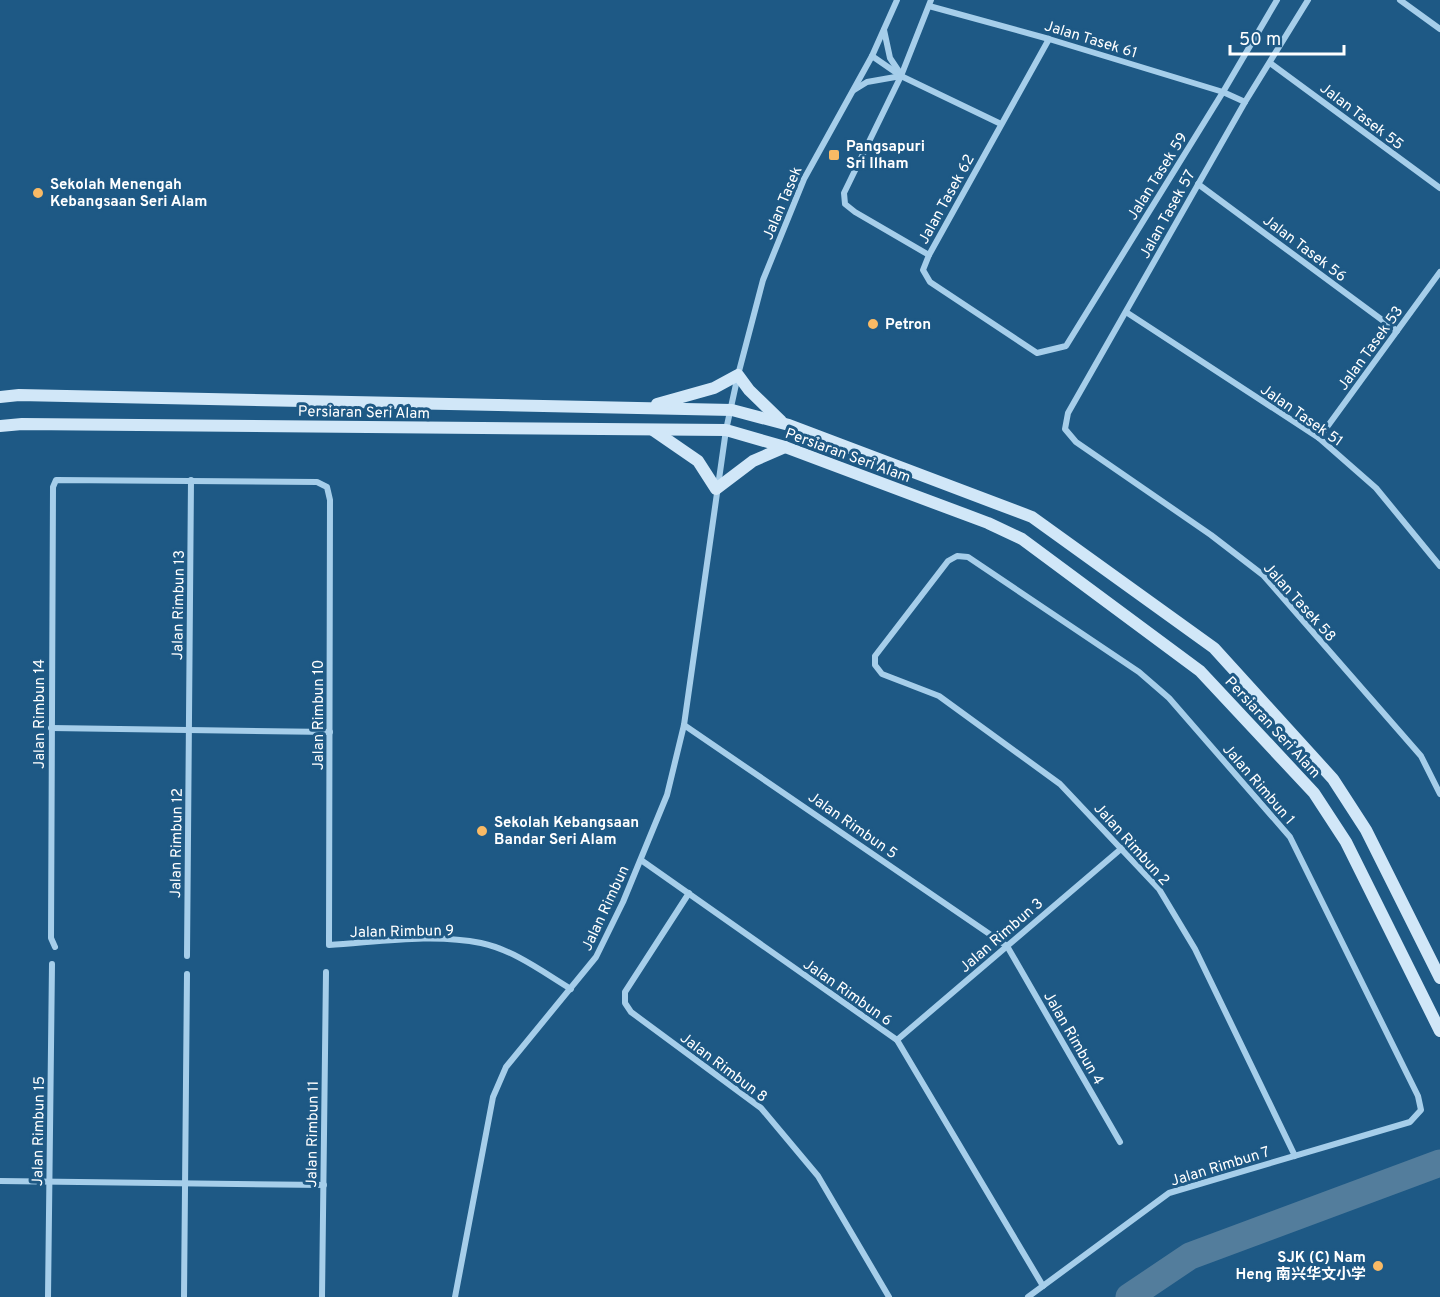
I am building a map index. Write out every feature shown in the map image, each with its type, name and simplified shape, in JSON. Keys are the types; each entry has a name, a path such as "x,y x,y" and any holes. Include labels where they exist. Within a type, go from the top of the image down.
{"main road":[{"path":"638,408 694,395 738,375 748,390 785,424"},
{"name":"Persiaran Seri Alam","path":"0,397 31,395 732,410 785,424 1032,517 1214,648 1333,779 1366,830 1440,978"},
{"name":"Persiaran Seri Alam","path":"0,426 34,424 726,430 785,447 987,523 1022,539 1200,671 1314,793 1346,843 1440,1031"},
{"path":"652,429 698,460 716,489 753,461 785,447"}],"street":[{"name":"Jalan Tasek","path":"726,430 763,280 804,179 872,56 897,0"},
{"name":"Jalan Tasek 59","path":"1048,353 1066,346 1223,92 1276,0"},
{"name":"Jalan Tasek 57","path":"1076,442 1065,429 1068,413 1245,102 1308,0"},
{"path":"1400,0 1440,29"},
{"path":"929,255 845,204 844,193 902,76 930,3"},
{"name":"Jalan Tasek 61","path":"930,3 1223,92 1245,102"},
{"path":"884,29 890,58 902,76"},
{"name":"Jalan Tasek 62","path":"1048,353 1037,353 930,282 923,270 929,255 1049,39"},
{"path":"872,56 902,76 1001,124"},
{"name":"Jalan Tasek 55","path":"1270,63 1440,189"},
{"path":"852,91 867,82 902,76"},
{"name":"Jalan Tasek 56","path":"1198,184 1397,331"},
{"name":"Jalan Tasek 53","path":"1319,438 1440,272"},
{"name":"Jalan Tasek 51","path":"1126,312 1319,438 1376,488 1440,566"},
{"name":"Jalan Rimbun","path":"454,1297 493,1097 506,1068 596,957 641,860 667,795 684,725 726,430"},
{"name":"Jalan Tasek 58","path":"1076,442 1210,535 1263,575 1421,756 1440,794"},
{"name":"Jalan Rimbun 14","path":"55,947 51,938 53,487 56,480 191,480"},
{"name":"Jalan Rimbun 10","path":"191,480 317,482 327,487 330,500 329,945"},
{"name":"Jalan Rimbun 13","path":"189,730 191,480"},
{"name":"Jalan Rimbun 1","path":"875,665 874,656 948,561 957,556 968,557 1139,672 1169,698 1290,837 1418,1096 1421,1110 1410,1122"},
{"name":"Jalan Rimbun 2","path":"875,665 882,674 939,696 1060,784 1159,889 1195,949 1295,1156"},
{"name":"Jalan Rimbun 5","path":"684,725 775,785 1007,946"},
{"path":"51,728 330,732"},
{"name":"Jalan Rimbun 12","path":"187,956 189,730"},
{"name":"Jalan Rimbun 3","path":"897,1041 1122,848"},
{"name":"Jalan Rimbun 6","path":"641,860 897,1041 1043,1286"},
{"name":"Jalan Rimbun 8","path":"689,893 625,992 625,1003 631,1012 760,1108 818,1176 889,1297"},
{"name":"Jalan Rimbun 9","path":"329,945 429,939 481,943 521,958 571,989"},
{"name":"Jalan Rimbun 4","path":"1007,946 1120,1142"},
{"name":"Jalan Rimbun 15","path":"48,1297 52,964"},
{"name":"Jalan Rimbun 11","path":"322,1297 326,972"},
{"path":"184,1297 188,974"},
{"name":"Jalan Rimbun 7","path":"1028,1297 1169,1193 1410,1122"},
{"path":"0,1181 324,1185"}],"waterway":[{"path":"1129,1297 1190,1256 1440,1163"}],"place":[{"name":"Pangsapuri Sri Ilham","path":"834,155"},
{"name":"Sekolah Menengah Kebangsaan Seri Alam","path":"38,193"},
{"name":"Petron","path":"873,324"},
{"name":"Sekolah Kebangsaan Bandar Seri Alam","path":"482,831"},
{"name":"SJK (C) Nam Heng 南兴华文小学","path":"1378,1266"}]}
